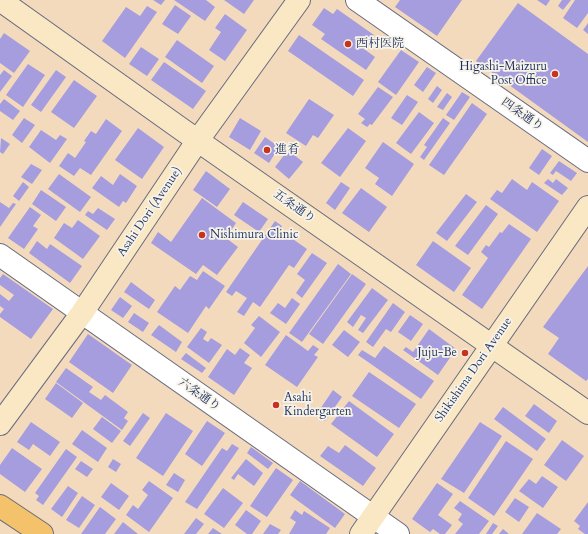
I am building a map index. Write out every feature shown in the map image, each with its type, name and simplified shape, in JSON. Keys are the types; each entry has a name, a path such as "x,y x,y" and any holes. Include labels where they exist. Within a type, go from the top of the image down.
{"main road":[{"path":"0,506 42,534"}],"street":[{"name":"五条通り","path":"0,0 588,413"},
{"name":"Asahi Dori (Avenue)","path":"0,424 82,313 198,140 299,0"},
{"name":"四条通り","path":"356,0 588,161"},
{"name":"Shikishima Dori Avenue","path":"367,525 588,207"},
{"name":"六条通り","path":"0,255 82,313 367,525 398,534"}],"building":[{"path":"153,0 165,0 161,5"},
{"path":"174,0 206,0 215,7 205,21"},
{"path":"224,0 254,0 244,14"},
{"path":"400,0 462,0 437,36 395,7"},
{"path":"537,0 550,0 546,6"},
{"path":"562,0 571,0 563,10 558,6"},
{"path":"575,0 588,0 588,13 577,28 563,18"},
{"path":"518,3 588,54 588,142 476,61"},
{"path":"175,5 191,16 178,34 162,24"},
{"path":"147,6 157,12 125,58 102,41 126,7 140,16"},
{"name":"西村医院","path":"324,8 333,14 337,9 374,35 364,49 375,57 366,70 321,39 325,34 312,25"},
{"path":"225,14 247,30 225,61 209,50 221,32 215,28"},
{"path":"588,23 588,34 583,30"},
{"path":"4,33 30,51 14,73 0,63 0,39"},
{"path":"299,35 364,80 353,96 288,51"},
{"path":"177,40 214,66 202,83 165,57"},
{"path":"141,47 159,59 147,76 129,64"},
{"path":"401,50 419,62 396,95 378,82"},
{"path":"164,62 206,91 193,109 151,80"},
{"path":"28,64 45,75 23,107 6,95"},
{"path":"427,67 436,73 423,92 414,85"},
{"path":"4,70 12,76 0,92 0,75"},
{"path":"56,70 66,77 41,112 31,105"},
{"path":"74,80 97,96 74,128 51,112"},
{"path":"437,86 442,90 433,103 428,99"},
{"path":"378,87 393,97 372,125 370,124 367,127 361,123 365,119 358,114"},
{"path":"462,92 470,97 454,120 446,115"},
{"path":"447,93 452,97 443,110 437,107"},
{"path":"407,95 418,102 402,125 391,118"},
{"path":"4,99 20,111 13,120 0,111 0,104"},
{"path":"309,99 334,115 318,138 313,135 306,146 286,133"},
{"path":"472,103 487,114 444,175 429,165"},
{"path":"419,112 434,123 411,154 396,143"},
{"path":"24,118 35,125 22,143 12,135"},
{"path":"240,118 261,131 250,150 229,137"},
{"path":"443,118 450,123 424,160 420,157 427,147 424,145"},
{"path":"106,119 122,131 91,175 80,168 74,176 59,166 68,153 75,158 86,142 84,141 91,131 96,134"},
{"path":"138,128 164,147 142,179 115,160"},
{"path":"348,128 366,141 340,177 321,163"},
{"path":"41,130 56,140 60,135 67,139 50,163 29,147"},
{"name":"進肴","path":"265,137 279,147 269,163 254,153"},
{"path":"1,138 10,144 3,154 0,152"},
{"path":"383,142 414,164 392,196 375,184 379,178 365,168"},
{"path":"542,149 552,156 539,175 529,168"},
{"path":"288,150 303,162 289,179 275,167"},
{"path":"559,161 577,173 571,181 556,171 553,175 550,173"},
{"path":"31,164 42,170 32,184 21,177"},
{"path":"206,171 230,189 217,207 193,190"},
{"path":"59,174 91,197 80,212 48,189"},
{"path":"120,174 137,186 126,203 123,201 119,207 92,188 101,176 113,185"},
{"path":"512,179 527,190 532,182 559,201 537,232 490,199 497,190 502,193"},
{"path":"548,179 553,183 556,179 568,188 562,195 544,183"},
{"path":"23,182 29,187 19,201 13,196"},
{"path":"341,182 350,188 335,210 326,203"},
{"path":"361,188 387,207 369,232 342,213"},
{"path":"41,190 66,207 56,221 32,204"},
{"path":"466,194 477,202 447,241 436,233"},
{"name":"Nishimura Clinic","path":"202,198 236,223 226,238 238,247 217,275 203,265 196,274 151,243 158,232 171,242"},
{"path":"0,202 9,208 13,203 16,204 0,227"},
{"path":"243,202 268,219 259,232 234,215"},
{"path":"486,205 498,214 468,255 455,246"},
{"path":"30,207 41,215 33,226 38,229 24,249 8,238"},
{"path":"98,208 115,219 107,230 85,215 88,211 93,214"},
{"path":"78,220 100,236 83,259 54,238 64,223 72,228"},
{"path":"275,221 282,226 280,230 307,249 294,268 289,265 260,307 253,302 244,316 237,312 247,298 236,291 232,296 226,292"},
{"path":"509,224 531,239 482,309 462,295 488,258 481,252 486,245 489,247 500,232 502,233"},
{"path":"37,241 47,249 50,244 82,266 70,283 29,253"},
{"path":"433,241 471,268 454,292 416,265"},
{"path":"312,253 327,263 302,298 296,293 305,280 297,274"},
{"path":"338,264 351,274 302,342 289,333"},
{"path":"588,266 588,379 586,381 548,354 559,338 543,327"},
{"path":"203,271 225,286 209,309 206,306 188,333 157,312 175,286 180,290 190,276 197,280"},
{"path":"3,274 53,309 31,339 0,317 0,314 4,309 0,306 0,294 9,301 14,295 0,285 0,278"},
{"path":"352,274 366,284 323,344 309,334"},
{"path":"131,282 155,300 149,309 124,292"},
{"path":"372,288 388,300 363,333 358,330 366,318 361,315 353,327 347,322"},
{"path":"120,297 132,306 123,318 111,310"},
{"path":"292,298 300,304 286,324 270,313 278,303 285,308"},
{"path":"393,303 405,312 391,332 386,329 373,347 366,342"},
{"path":"134,313 149,323 143,332 128,322"},
{"path":"410,315 423,324 411,341 398,332"},
{"path":"259,316 280,332 261,357 244,343 255,328 251,325"},
{"path":"159,325 182,342 176,352 151,335"},
{"path":"201,328 207,332 203,339 208,342 211,338 222,345 209,363 187,347"},
{"path":"429,329 456,349 438,375 403,350 406,347 413,352"},
{"path":"344,330 360,342 348,357 332,345"},
{"path":"88,334 132,365 113,393 69,362"},
{"path":"286,335 308,351 313,345 319,349 314,355 318,357 297,387 265,365"},
{"path":"384,346 434,381 421,399 358,355 362,350 375,358"},
{"path":"240,348 250,355 244,363 252,368 234,395 208,377 227,349 235,355"},
{"path":"186,353 206,368 202,373 181,359"},
{"path":"66,368 93,387 89,392 101,400 105,395 128,412 124,418 128,421 122,430 56,382"},
{"path":"369,372 416,404 399,428 352,396"},
{"path":"56,383 83,403 72,418 45,399"},
{"path":"333,390 342,397 325,421 316,415"},
{"path":"349,401 394,434 377,457 331,424"},
{"path":"534,404 557,421 549,433 525,416"},
{"path":"503,407 546,439 537,451 494,419"},
{"path":"143,413 150,418 130,446 123,441"},
{"path":"166,413 193,431 163,476 136,458"},
{"path":"102,417 121,431 112,443 93,429"},
{"path":"207,421 225,433 202,466 185,454"},
{"path":"31,422 60,442 50,456 33,444 29,450 17,442"},
{"path":"480,422 502,436 464,493 441,479"},
{"path":"82,430 107,448 98,462 72,444"},
{"path":"562,440 584,456 566,481 544,465"},
{"path":"506,441 533,459 494,516 468,498"},
{"path":"232,444 239,448 197,509 185,502 222,448 227,451"},
{"path":"345,445 376,468 363,486 320,456 328,446 339,453"},
{"path":"251,447 273,463 268,469 247,453"},
{"path":"12,448 42,469 25,492 0,474 0,465"},
{"path":"66,449 77,457 43,505 36,500 39,496 35,493"},
{"path":"113,459 121,464 116,472 108,467"},
{"path":"246,459 263,473 254,486 238,474 234,480 231,478"},
{"path":"81,461 93,469 87,477 75,469"},
{"path":"276,468 293,480 267,517 250,506"},
{"path":"174,473 185,480 178,492 166,485"},
{"path":"542,476 558,487 543,508 519,491 529,479 536,484"},
{"path":"149,481 173,498 149,532 126,515 133,505 138,509 148,495 142,490"},
{"path":"300,481 345,514 335,528 290,495"},
{"path":"111,483 129,496 119,510 101,497"},
{"path":"437,483 453,494 438,515 452,525 445,534 440,534 433,529 430,532 412,519"},
{"path":"68,486 78,493 62,517 51,509"},
{"path":"223,488 243,503 224,528 204,514"},
{"path":"82,496 95,505 79,528 66,520"},
{"path":"515,498 529,507 519,522 505,512"},
{"path":"460,501 489,521 479,534 455,534 463,524 458,520 462,514 454,508"},
{"path":"588,502 588,534 585,534 578,529 580,526 574,521"},
{"path":"100,507 116,519 105,534 81,534"},
{"path":"246,510 261,521 252,534 247,534 235,525"},
{"path":"295,510 302,515 304,511 330,528 326,534 289,534 296,522 290,518"},
{"path":"537,513 561,529 557,534 522,534"},
{"path":"196,518 204,524 196,534 184,534"},
{"path":"123,522 138,534 114,534"},
{"path":"493,523 498,526 492,534 486,534"},
{"path":"270,524 281,530 278,534 263,534"},
{"path":"213,528 222,534 208,534"},
{"path":"503,529 509,534 499,534"}],"place":[{"name":"西村医院","path":"348,44"},
{"name":"Higashi-Maizuru Post Office","path":"555,74"},
{"name":"進肴","path":"267,150"},
{"name":"Nishimura Clinic","path":"202,235"},
{"name":"Juju-Be","path":"465,353"},
{"name":"Asahi Kindergarten","path":"276,405"}]}
